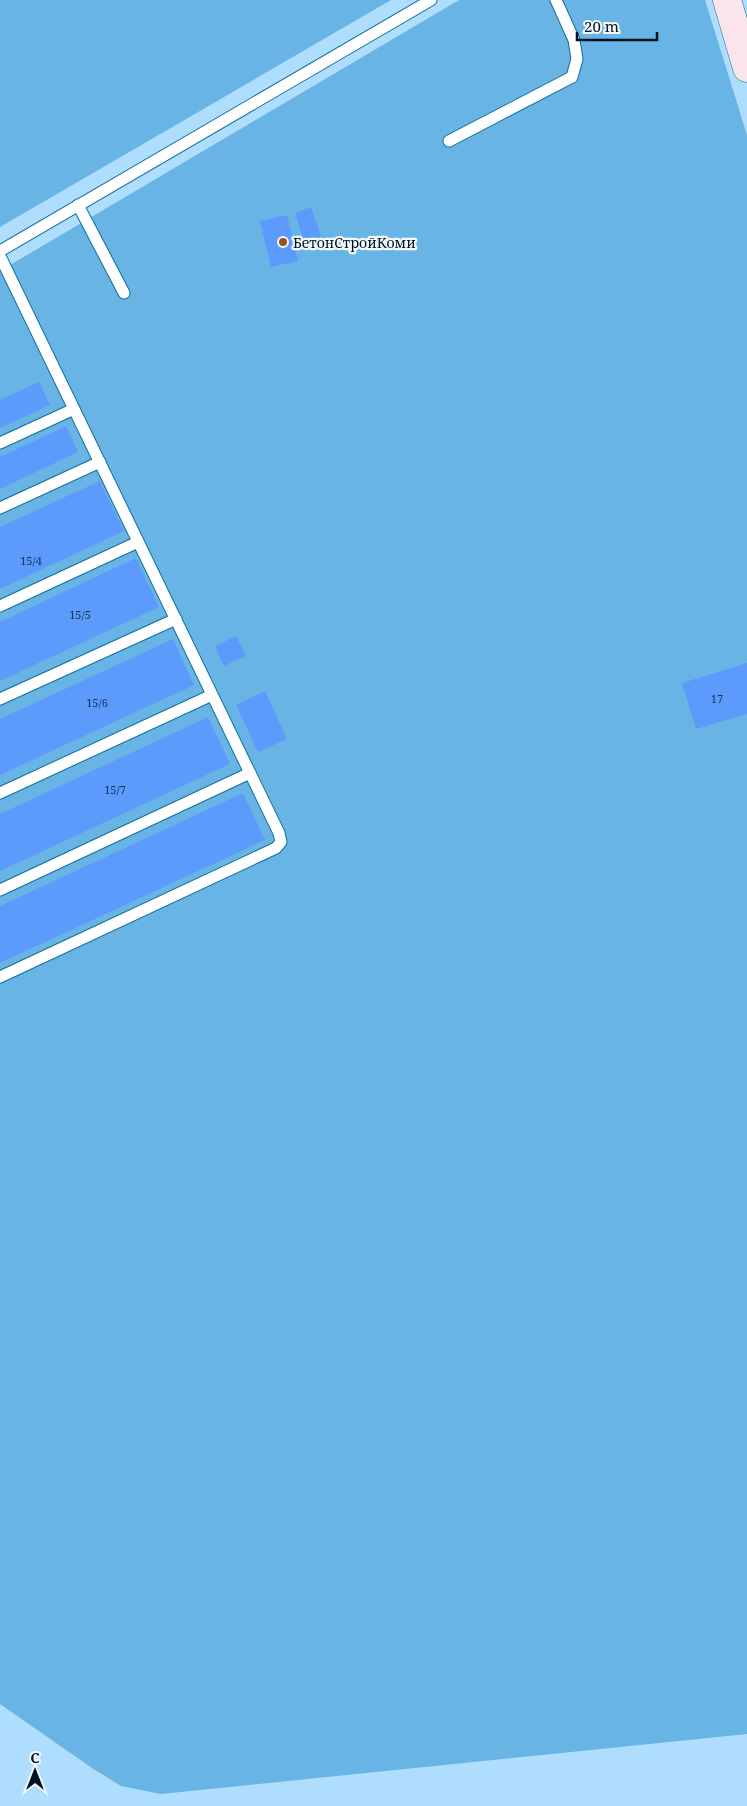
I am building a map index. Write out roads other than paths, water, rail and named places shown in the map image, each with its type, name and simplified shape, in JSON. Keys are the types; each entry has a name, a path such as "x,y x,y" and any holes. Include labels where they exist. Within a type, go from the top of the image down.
{"street":[{"path":"727,0 747,68"}],"lane":[{"path":"0,251 431,0"},
{"path":"449,141 572,77 577,59 574,40 556,0"},
{"path":"78,205 124,293"},
{"path":"0,256 279,833 281,842 276,848 0,976"},
{"path":"0,443 74,409"},
{"path":"0,508 100,462"},
{"path":"0,606 138,542"},
{"path":"0,699 176,619"},
{"path":"0,793 212,695"},
{"path":"0,890 250,773"}],"place":[{"name":"БетонСтройКоми","path":"283,242"}]}
